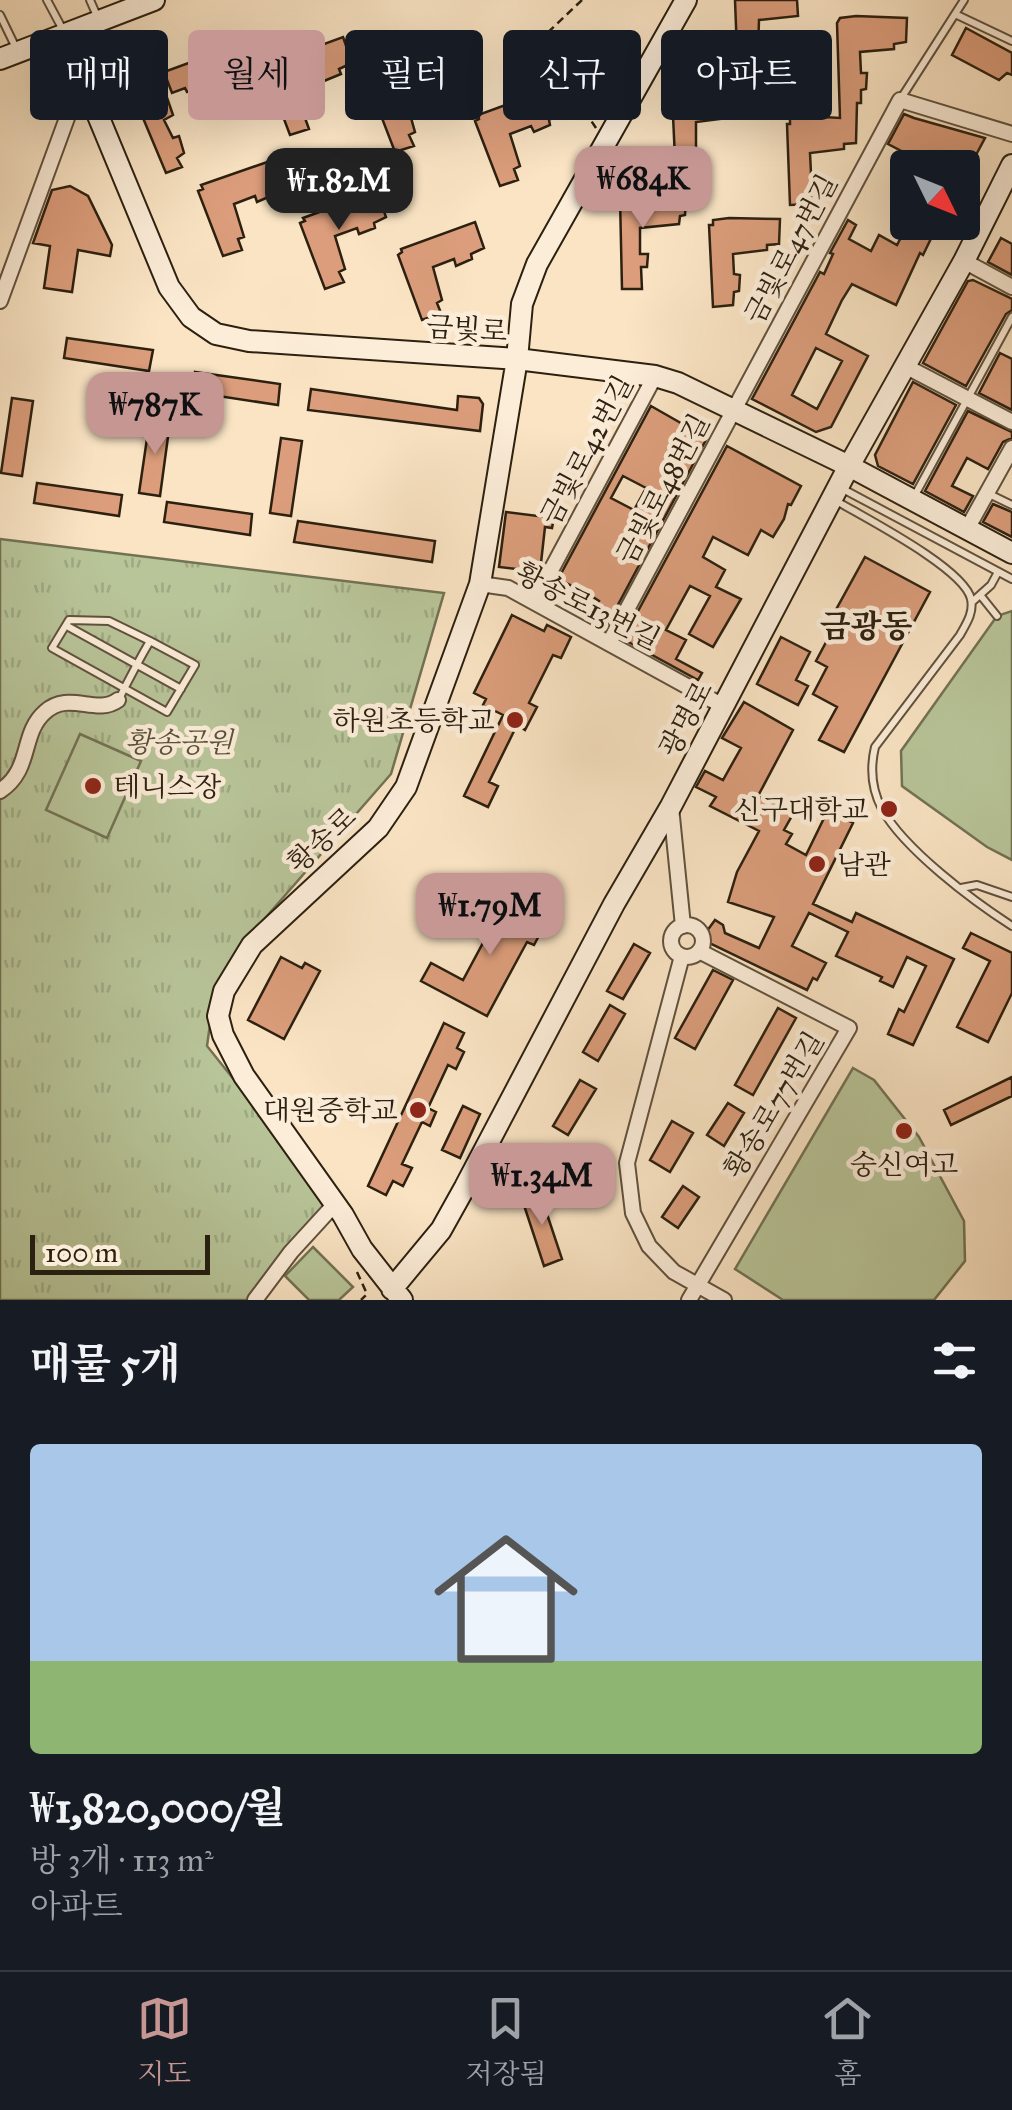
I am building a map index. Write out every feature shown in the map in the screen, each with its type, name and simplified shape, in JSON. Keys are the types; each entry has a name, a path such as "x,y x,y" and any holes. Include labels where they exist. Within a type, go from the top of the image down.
{"street":[{"path":"81,30 126,6 154,0"},
{"name":"황송로","path":"397,1294 362,1250 344,1216 244,1076 222,1035 218,1016 224,991 252,944 378,828 406,788 480,584 517,359 522,304 537,264 686,0"},
{"path":"897,106 1012,134"},
{"name":"금빛로47번길","path":"732,411 897,106"},
{"path":"0,300 66,120"},
{"name":"금빛로","path":"100,120 169,287 191,318 216,334 278,344 517,359 656,376 701,392 1012,554"},
{"name":"광명로","path":"397,1294 449,1216 614,904 672,806 848,466 964,262 1012,166"},
{"path":"964,262 1012,287"},
{"path":"905,366 1012,422"},
{"name":"금빛로42번길","path":"534,602 656,376"},
{"name":"금빛로48번길","path":"610,643 732,411"},
{"path":"967,529 1012,448"},
{"name":"황송로13번길","path":"480,584 508,588 724,706"},
{"path":"0,791 16,780 37,721 48,708 66,701 111,705 122,693"},
{"path":"672,806 683,926"},
{"path":"683,926 698,930 703,940 700,951 690,957 675,952 670,942 674,932 683,926"},
{"name":"황송로77번길","path":"689,1300 848,1028 700,951"},
{"path":"682,956 627,1163 633,1213 649,1246 674,1272 724,1300"},
{"path":"256,1300 291,1252 334,1206"}],"lane":[{"path":"47,0 63,30"},
{"path":"90,0 100,22"},
{"path":"897,106 964,0"},
{"path":"955,14 1012,42"},
{"path":"0,15 9,55"},
{"path":"912,501 1012,317"},
{"path":"835,492 1012,580"},
{"path":"835,492 948,568 966,586 972,602 970,617 875,748 871,762 880,806 894,827 960,889 1012,926"},
{"path":"988,493 1012,505"},
{"path":"972,602 998,572"},
{"path":"981,596 997,616"},
{"path":"70,620 110,621 195,665 167,712 122,693 52,648 67,626 70,620"},
{"path":"67,626 180,689"},
{"path":"122,693 150,641"},
{"path":"960,889 978,885 1012,897"}],"path":[{"path":"582,0 541,39 532,61 558,71 605,142"},
{"path":"361,1300 367,1294 356,1272 362,1250"}],"green space":[{"name":"황송공원","path":"0,539 444,593 391,774 240,947 214,996 207,1046 334,1205 262,1300 0,1300"},
{"path":"1012,611 1012,860 987,847 902,786 901,751 997,616"},
{"name":"테니스장","path":"80,734 141,761 107,838 46,810"},
{"path":"853,1068 874,1080 919,1137 964,1221 965,1261 934,1300 783,1300 735,1269"},
{"path":"313,1247 353,1287 339,1300 309,1300 285,1276"}],"building":[{"path":"735,0 797,0 798,16 759,20 759,30 736,30"},
{"path":"840,18 907,18 906,42 894,44 894,49 860,52 861,73 867,73 866,89 861,90 861,103 857,103 856,143 844,144 844,149 810,153 811,173 817,173 811,204 790,205 787,124 790,120 840,118"},
{"path":"966,28 1012,53 1012,75 1007,73 999,80 952,55"},
{"path":"343,37 345,43 341,74 325,81 325,44"},
{"path":"188,63 188,92 185,88 172,93 168,71"},
{"path":"503,106 503,120 549,120 550,125 534,132 531,126 510,134 520,166 514,169 518,180 500,186 475,121 483,120 483,113"},
{"path":"904,114 985,138 979,150 900,150 888,144"},
{"path":"144,120 164,120 173,138 179,136 184,153 177,158 182,167 166,173"},
{"path":"284,120 306,120 309,129 290,135"},
{"path":"383,120 412,120 415,132 409,135 414,146 395,152"},
{"path":"673,120 712,120 696,122 696,151 702,151 697,179 676,180"},
{"path":"276,159 285,184 257,202 255,196 234,204 244,237 238,239 242,250 223,256 198,191 203,189 201,185"},
{"path":"70,186 88,196 112,245 110,256 78,250 72,292 44,288 50,246 33,243 52,190"},
{"path":"377,191 386,217 374,223 375,228 359,234 357,228 335,236 345,269 339,272 344,282 325,289 300,223 305,221 303,218"},
{"path":"641,192 643,197 686,199 685,215 680,216 679,224 640,228 640,254 648,254 647,267 641,267 642,289 622,289 620,198"},
{"path":"780,219 779,244 767,245 767,250 733,254 734,274 740,275 739,291 734,292 733,305 713,307 709,225 713,225 713,220"},
{"path":"848,220 856,225 849,239 871,251 879,235 897,245 900,240 930,240 923,255 920,253 896,305 852,284 842,300 826,334 868,356 831,427 816,432 752,399 833,254 830,253","holes":["816,348 842,361 817,409 792,395"]},
{"path":"475,222 484,248 456,266 454,259 433,267 442,300 437,303 441,313 422,320 398,255 401,249"},
{"path":"1001,238 1012,244 1012,275 988,262"},
{"path":"968,281 1012,299 1012,310 1006,314 966,386 923,363"},
{"path":"67,338 153,350 149,371 64,358"},
{"path":"1000,353 1012,359 1012,410 979,393"},
{"path":"195,372 280,384 278,405 192,392"},
{"path":"913,382 956,405 913,484 878,466 875,455"},
{"path":"311,389 457,410 458,396 479,398 483,404 480,431 308,410"},
{"path":"12,398 33,401 22,476 1,473"},
{"path":"651,406 707,438 605,629 589,620 599,601 590,595 564,582 554,601 548,598","holes":["623,476 646,488 634,510 611,498"]},
{"path":"968,411 1012,432 1012,438 1003,442 988,469 967,458 952,486 973,496 964,512 925,491"},
{"path":"150,418 170,422 160,496 139,493"},
{"path":"281,438 302,441 291,516 270,513"},
{"path":"727,446 801,486 773,537 761,530 748,555 713,537 703,557 725,570 716,587 741,599 713,647 689,634 710,596 690,586 666,630 686,640 676,659 702,673 698,680 623,639"},
{"path":"37,483 122,495 119,516 34,503"},
{"path":"167,502 252,514 250,535 164,522"},
{"path":"993,504 1012,512 1012,537 983,522"},
{"path":"506,512 554,518 552,528 545,527 541,563 526,561 525,570 499,567"},
{"path":"298,521 435,541 432,562 294,542"},
{"path":"865,557 930,592 844,752 819,740 837,707 813,694 827,667 816,661 833,629 827,626"},
{"path":"512,615 544,631 547,625 571,637 561,658 553,655 529,703 537,707 525,730 517,725 489,782 498,786 488,807 464,796 503,715 483,705 486,699 474,693"},
{"path":"781,637 810,652 796,680 808,686 798,705 757,684"},
{"path":"744,702 793,730 758,796 793,814 784,830 792,834 786,844 806,855 828,810 853,823 813,904 852,922 856,913 954,959 913,1045 888,1034 899,1009 904,1012 926,966 907,957 893,987 880,981 882,977 836,956 848,932 809,913 792,946 826,963 807,990 705,941 704,935 715,920 723,925 725,933 759,948 774,917 728,902 737,872 759,831 710,806 716,797 696,787 705,771 723,780 741,748 722,738"},
{"path":"482,901 521,922 530,904 550,915 534,945 527,942 487,1016 421,981 431,963 463,980 492,926 473,916"},
{"path":"971,933 1012,953 1012,993 988,1042 957,1027 990,961 963,948"},
{"path":"634,944 650,953 623,999 607,991"},
{"path":"281,957 302,968 305,963 320,971 284,1039 248,1020"},
{"path":"713,970 733,980 695,1049 675,1038"},
{"path":"610,1005 625,1014 598,1061 583,1052"},
{"path":"778,1008 796,1018 753,1095 735,1085"},
{"name":"대원중학교","path":"444,1023 464,1033 457,1048 464,1052 456,1069 448,1065 428,1108 436,1112 430,1126 422,1122 402,1164 412,1168 403,1186 393,1181 386,1195 368,1186"},
{"path":"1012,1077 1012,1096 951,1125 944,1110"},
{"path":"580,1080 596,1089 568,1135 553,1126"},
{"path":"728,1103 744,1113 724,1146 707,1135"},
{"path":"463,1106 480,1114 460,1158 442,1150"},
{"path":"672,1121 693,1133 670,1172 650,1160"},
{"path":"683,1186 699,1197 678,1228 662,1217"},
{"path":"539,1190 562,1259 544,1266 521,1196"}],"place":[{"name":"하원초등학교","path":"515,720"},
{"name":"테니스장","path":"93,786"},
{"name":"신구대학교","path":"889,809"},
{"name":"남관","path":"817,864"},
{"name":"대원중학교","path":"418,1110"},
{"name":"숭신여고","path":"904,1131"}],"district":[{"name":"금광동","path":"866,626"}]}
